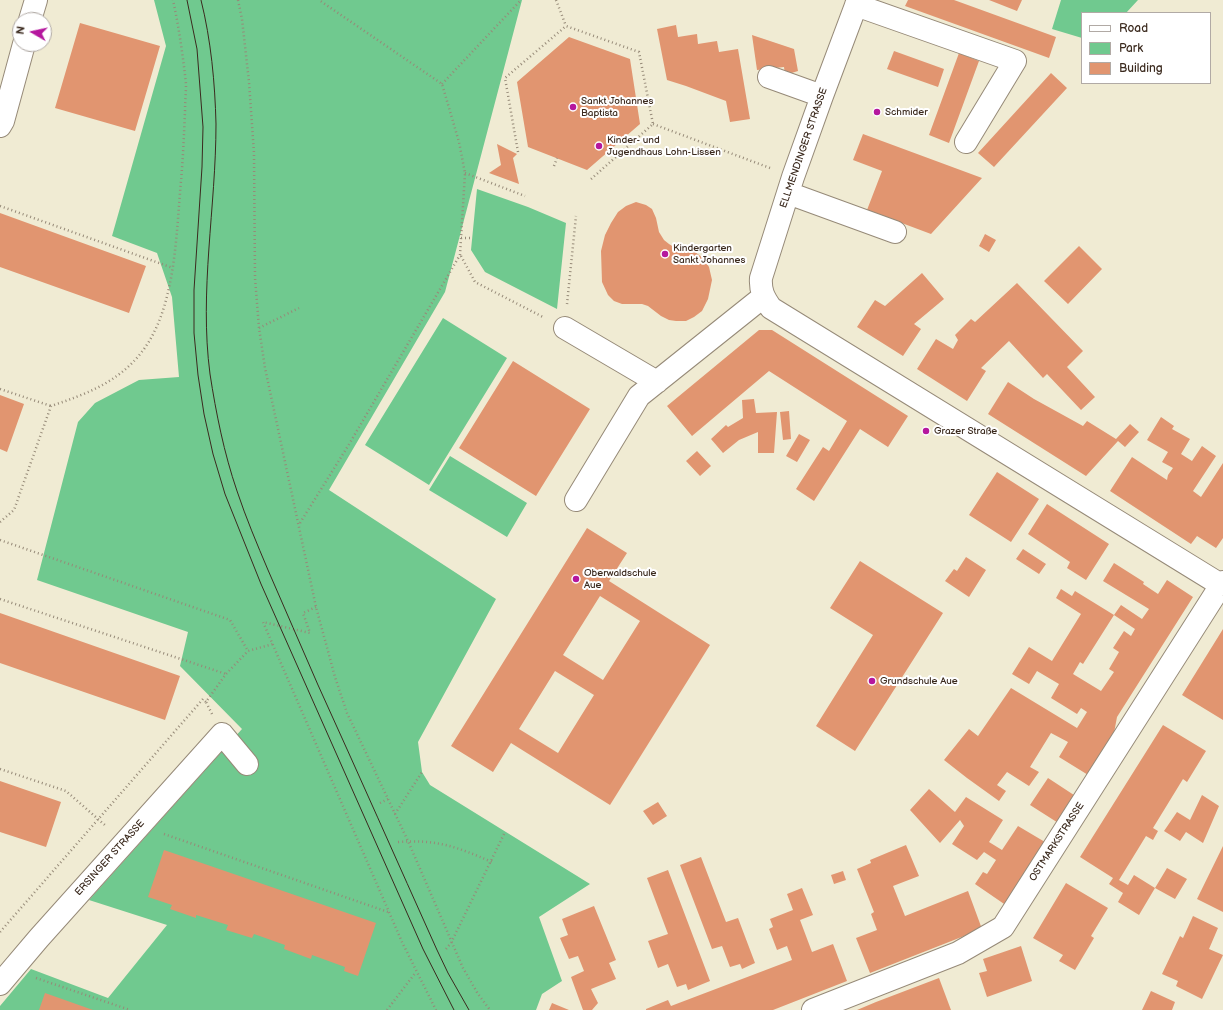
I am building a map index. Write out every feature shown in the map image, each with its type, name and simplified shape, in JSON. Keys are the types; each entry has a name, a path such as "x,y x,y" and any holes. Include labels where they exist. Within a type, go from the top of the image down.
{"street":[{"path":"32,12 36,0"},
{"path":"857,2 1015,61 966,142"},
{"name":"ELLMENDINGER STRASSE","path":"763,297 760,288 760,278 822,96 857,2"},
{"path":"0,126 3,121 22,52"},
{"path":"769,77 822,96"},
{"path":"791,185 895,232"},
{"path":"576,500 639,396 763,297 771,308 1222,584"},
{"path":"565,328 657,382"},
{"name":"OSTMARKSTRASSE","path":"813,1010 958,953 1003,927 1222,584"},
{"path":"222,734 247,764"},
{"name":"ERSINGER STRASSE","path":"6,977 222,734"}],"path":[{"path":"0,389 51,406 102,386 125,371 142,352 155,330 164,304 173,268 184,146 186,86 179,30 173,0"},
{"path":"238,0 242,19 249,82 254,153 255,278 259,328 265,368 316,607 335,677 347,713 408,841 463,968 478,994 490,1010"},
{"path":"299,523 352,439 460,255 465,174 459,142 442,84 318,0"},
{"path":"442,84 521,0"},
{"path":"556,0 566,26 640,52 653,124"},
{"path":"518,152 505,78 566,26"},
{"path":"590,180 653,124"},
{"path":"653,124 791,185"},
{"path":"554,166 557,158"},
{"path":"465,174 525,196"},
{"path":"0,206 173,268"},
{"path":"460,255 475,282 565,328 576,216"},
{"path":"461,238 472,238"},
{"path":"259,328 299,308"},
{"path":"0,522 14,510 51,406"},
{"path":"0,540 230,620 248,651"},
{"path":"0,599 226,674"},
{"path":"316,607 303,612 310,633 263,622 388,912 416,972 436,1010"},
{"path":"206,702 226,674 248,651 273,644"},
{"path":"0,932 203,699 206,702 222,734"},
{"path":"0,769 66,791 98,819"},
{"path":"395,815 422,772"},
{"path":"380,803 388,799"},
{"path":"446,949 452,943 506,832"},
{"path":"164,835 388,912"},
{"path":"398,842 426,841 445,844 492,862"},
{"path":"387,1010 416,972"},
{"path":"6,977 130,1010"}],"green space":[{"path":"154,0 522,0 445,292 329,490 496,599 418,742 422,772 430,785 590,884 539,917 562,981 542,994 536,1010 0,1010 0,1006 31,969 108,998 167,925 89,900 242,729 180,666 188,632 37,580 78,422 95,403 139,380 179,377 172,297 157,253 112,236 166,46"},
{"path":"1061,0 1138,0 1127,12 1081,12 1081,38 1052,29"},
{"path":"477,189 528,207 566,223 557,309 485,272 471,250"},
{"path":"443,318 507,358 429,485 365,445"},
{"path":"450,456 527,503 507,537 429,490"}],"building":[{"path":"908,0 954,0 1056,37 1049,58 905,6"},
{"path":"989,0 1022,0 1017,11"},
{"path":"80,23 160,46 135,131 55,108"},
{"path":"676,25 678,37 697,34 698,44 717,41 719,52 738,49 750,119 730,122 726,101 667,80 657,29"},
{"path":"752,35 794,49 798,71 785,75 784,67 757,70"},
{"path":"569,37 630,59 640,124 587,170 528,147 517,82"},
{"path":"894,51 944,69 938,87 887,69"},
{"path":"959,53 979,61 949,143 929,135"},
{"path":"1051,73 1067,88 994,167 978,153"},
{"path":"863,134 982,178 931,234 867,210 882,171 853,160"},
{"path":"497,144 517,154 513,158 519,184 489,173 501,165"},
{"path":"636,202 646,205 652,209 656,218 659,232 664,240 677,249 695,252 703,258 709,267 712,280 708,299 702,311 686,321 669,320 648,306 642,304 622,304 614,301 608,295 602,282 601,251 605,235 618,212 626,206"},
{"path":"0,213 146,266 129,313 0,267"},
{"path":"985,234 996,240 989,252 979,246"},
{"path":"1079,246 1102,269 1068,304 1044,281"},
{"path":"922,273 944,299 914,324 921,329 903,356 857,327 875,300 885,306"},
{"path":"1017,283 1083,351 1067,367 1095,397 1081,410 1047,374 1043,378 1009,341 981,368 986,371 967,401 917,369 936,339 953,349 958,340 955,335 971,319 975,322"},
{"path":"759,330 772,330 908,416 888,447 860,429 814,501 796,489 823,447 829,451 847,421 769,371 692,436 667,406"},
{"path":"513,361 590,409 536,496 459,448"},
{"path":"1008,382 1034,399 1083,426 1087,421 1116,439 1130,424 1139,432 1125,447 1118,441 1086,476 988,414"},
{"path":"0,395 24,404 7,452 0,449"},
{"path":"754,399 756,413 777,412 774,453 758,453 758,432 739,440 723,453 711,439 726,425 728,427 743,418 742,400"},
{"path":"789,411 791,439 783,440 780,412"},
{"path":"1161,417 1174,426 1172,429 1190,439 1181,454 1192,461 1202,446 1216,456 1193,491 1201,497 1223,463 1223,538 1216,548 1197,536 1191,544 1110,491 1132,457 1167,480 1168,475 1173,468 1162,462 1168,452 1147,440"},
{"path":"799,434 810,440 797,462 786,456"},
{"path":"697,451 711,466 700,476 686,461"},
{"path":"997,472 1039,499 1011,542 969,515"},
{"path":"1047,504 1109,544 1086,580 1067,568 1070,562 1028,534"},
{"path":"587,528 627,553 609,581 710,645 610,805 511,743 493,772 451,746","holes":["600,596 640,621 603,680 563,655","555,671 594,695 558,753 519,729"]},
{"path":"1023,549 1046,564 1039,574 1016,559"},
{"path":"966,557 986,570 969,597 945,581 954,569 957,571"},
{"name":"Grundschule Aue","path":"860,561 943,613 855,751 816,726 873,635 830,608"},
{"path":"1114,563 1144,582 1143,584 1158,594 1167,580 1193,597 1117,717 1111,749 1093,778 1059,757 1068,742 1051,733 1030,767 1039,772 1029,786 1007,772 997,785 1006,791 999,801 944,760 969,729 978,736 1011,688 1077,728 1087,712 1081,708 1077,714 1051,698 1059,684 1037,671 1029,684 1012,674 1029,647 1052,661 1081,614 1056,598 1061,589 1072,596 1075,591 1114,615 1121,605 1142,619 1149,609 1103,581","holes":["1114,615 1135,629 1131,636 1124,631 1113,648 1119,652 1109,669 1114,672 1101,691 1073,674 1080,662 1083,664"]},
{"path":"0,613 180,676 165,720 0,663"},
{"path":"1223,629 1223,720 1182,695"},
{"path":"1163,725 1206,751 1187,782 1183,779 1153,828 1158,831 1153,840 1146,836 1119,880 1128,885 1134,875 1155,888 1139,915 1118,902 1123,893 1109,884 1113,878 1080,857"},
{"path":"1048,778 1080,799 1063,826 1030,805"},
{"path":"0,781 61,802 46,847 0,832"},
{"path":"929,789 955,812 966,797 1003,820 989,842 1002,850 1018,826 1050,845 1010,908 975,884 983,872 987,874 996,860 984,852 977,860 952,844 964,826 960,820 940,843 910,810"},
{"path":"1202,795 1219,806 1203,843 1186,832 1180,841 1164,831 1177,812 1190,820"},
{"path":"658,802 667,816 653,825 643,811"},
{"path":"906,845 919,876 893,886 905,916 968,891 982,929 870,973 856,938 877,930 871,914 874,912 857,869 871,863 870,860"},
{"path":"1223,846 1223,912 1197,899"},
{"path":"164,850 376,923 358,976 344,971 345,967 312,955 311,959 284,949 285,945 254,934 252,938 226,930 228,925 196,915 196,918 170,909 172,905 148,897"},
{"path":"701,857 726,922 738,918 755,963 742,969 740,964 730,967 722,946 712,949 680,865"},
{"path":"1167,868 1187,879 1175,899 1155,888"},
{"path":"668,870 710,981 688,990 686,984 677,987 668,964 658,968 648,941 668,934 647,878"},
{"path":"843,871 846,880 834,884 831,875"},
{"path":"1066,883 1108,908 1091,936 1094,938 1075,970 1059,961 1063,955 1033,938"},
{"path":"802,888 813,915 800,920 812,952 833,944 847,981 773,1010 646,1010 668,1000 671,1006 792,960 787,946 777,950 769,929 773,927 770,919 793,910 787,894"},
{"path":"594,906 616,960 609,963 616,979 591,989 598,1003 592,1010 583,1010 571,977 584,971 578,956 569,959 560,938 568,935 562,919"},
{"path":"1193,916 1218,928 1209,949 1223,955 1202,999 1176,986 1178,981 1162,974 1180,936 1183,938"},
{"path":"1021,946 1032,981 987,997 979,973 987,971 983,959"},
{"path":"939,978 951,1010 857,1010 876,1002"},
{"path":"1151,991 1175,1002 1172,1010 1142,1010"},
{"path":"45,993 93,1010 39,1010"},
{"path":"552,1003 569,1010 549,1010"}],"tram line":[{"path":"187,0 197,49 203,127 202,167 194,290 194,333 204,414 213,454 225,494 261,584 423,949 454,1010"},
{"path":"201,0 212,62 216,124 214,186 207,280 207,343 215,403 228,462 252,531 312,671 437,950 469,1010"}],"place":[{"name":"Sankt Johannes Baptista","path":"573,107"},
{"name":"Schmider","path":"877,112"},
{"name":"Kinder- und Jugendhaus Lohn-Lissen","path":"599,146"},
{"name":"Kindergarten Sankt Johannes","path":"665,254"},
{"name":"Grazer Straße","path":"926,431"},
{"name":"Oberwaldschule Aue","path":"576,579"},
{"name":"Grundschule Aue","path":"872,681"}]}
